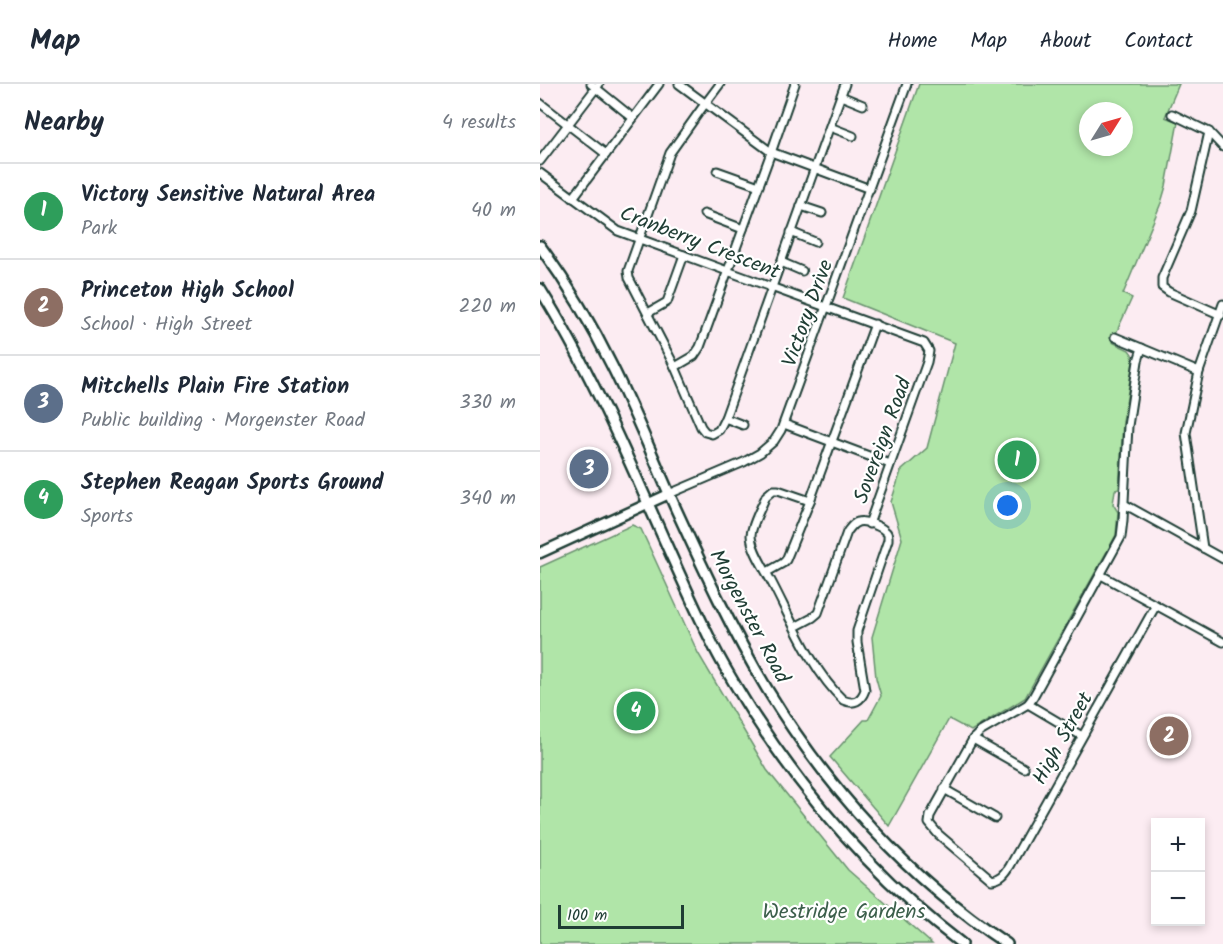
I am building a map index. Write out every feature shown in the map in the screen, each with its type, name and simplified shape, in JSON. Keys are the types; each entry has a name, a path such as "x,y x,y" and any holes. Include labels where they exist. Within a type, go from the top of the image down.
{"main road":[{"name":"Morgenster Road","path":"540,246 570,292 612,365 725,613 786,718 825,773 855,810 914,871 962,912 1007,944"},
{"name":"Morgenster Road","path":"540,289 594,386 713,645 775,747 816,801 857,849 922,912 962,944"}],"street":[{"path":"573,198 659,84"},
{"path":"680,84 771,152 870,189"},
{"path":"720,84 670,153 628,271 629,278 675,367 701,427 705,432 712,434 719,430 725,418 845,84"},
{"path":"675,367 698,352 795,84"},
{"name":"Victory Drive","path":"669,494 744,462 760,453 774,441 784,423 907,84"},
{"path":"540,161 595,85 633,118"},
{"path":"841,96 863,105"},
{"path":"540,102 606,154"},
{"path":"1172,114 1209,132 1223,147"},
{"path":"830,127 853,136"},
{"path":"1209,132 1191,211 1162,278 1162,287 1221,315"},
{"path":"717,171 759,186"},
{"name":"Cranberry Crescent","path":"540,173 618,231 919,340 926,345"},
{"path":"801,206 822,213"},
{"path":"704,214 743,229"},
{"path":"791,232 815,242"},
{"path":"648,314 667,302 684,255"},
{"path":"781,262 802,271"},
{"path":"1203,548 1186,433 1199,372 1223,304"},
{"path":"767,572 786,560 875,324"},
{"path":"1115,337 1199,372"},
{"name":"Sovereign Road","path":"795,627 813,662 843,700 852,702 860,700 865,690 857,631 888,540 888,534 884,529 869,524 927,362 929,351 926,345"},
{"path":"995,818 944,789 973,739 980,732 1028,704 1033,697 1121,537 1124,520 1128,426 1137,361 1142,348"},
{"path":"725,418 743,425"},
{"path":"784,423 890,465"},
{"path":"810,501 773,490 766,496 751,537 758,557 795,627 818,613 852,525 859,522 869,524"},
{"path":"540,553 669,494"},
{"path":"1124,504 1223,559"},
{"path":"1101,575 1223,642"},
{"name":"High Street","path":"944,789 930,816 929,823 938,834 992,880 1003,876 1156,605"},
{"path":"1028,704 1083,736"},
{"path":"973,739 1024,768"}],"green space":[{"path":"919,84 1179,84 1165,117 1178,122 1166,186 1123,294 1132,298 1112,342 1129,350 1133,362 1123,421 1119,489 1115,490 1113,504 1118,512 1116,535 1025,698 971,731 949,719 889,826 830,757 864,720 868,720 881,696 876,678 872,637 902,539 891,502 901,471 927,448 955,343 843,298"},
{"name":"Westridge Gardens","path":"632,525 641,529 698,653 767,770 848,870 932,944 540,944 540,567"}],"place":[{"name":"Victory Sensitive Natural Area","path":"1017,460"},
{"name":"Mitchells Plain Fire Station","path":"589,469"},
{"name":"Stephen Reagan Sports Ground","path":"636,711"},
{"name":"Princeton High School","path":"1169,736"}]}
